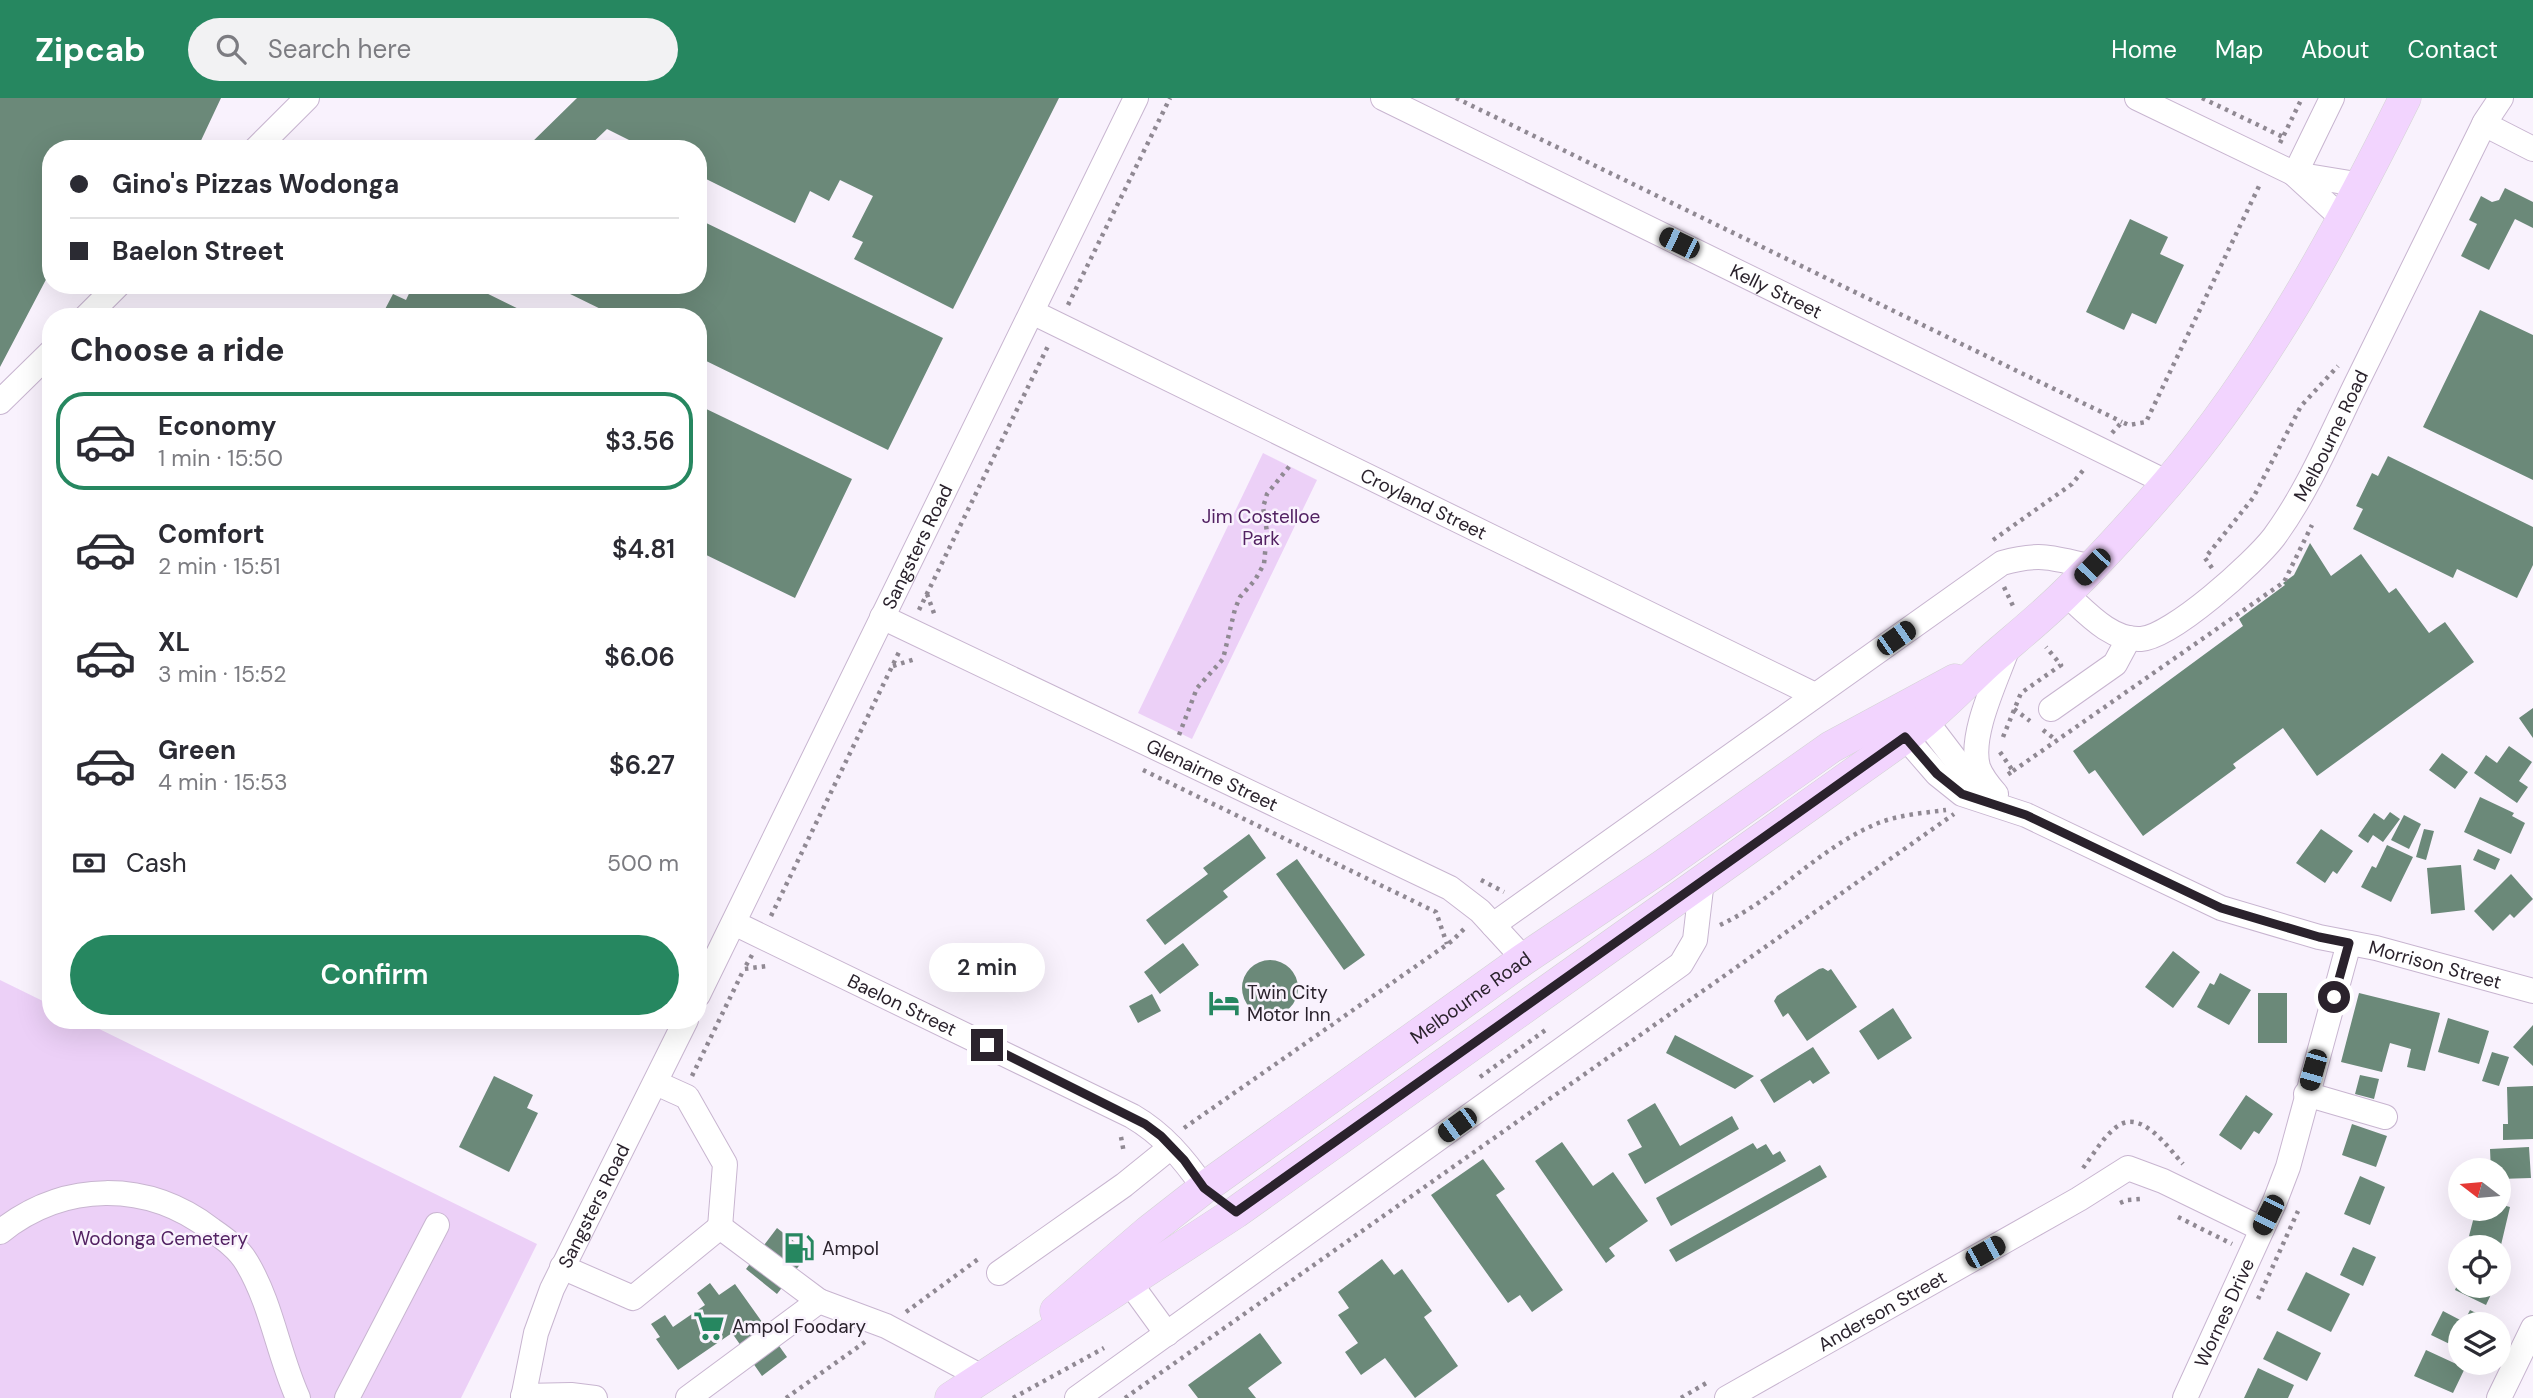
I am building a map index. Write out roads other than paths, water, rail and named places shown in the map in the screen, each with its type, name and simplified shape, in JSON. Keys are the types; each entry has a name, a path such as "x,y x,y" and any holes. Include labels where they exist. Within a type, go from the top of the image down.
{"main road":[{"name":"Melbourne Road","path":"951,1398 1236,1212 1692,887 1998,655 2092,567 2168,483 2221,415 2285,317 2343,219 2405,98"},
{"name":"Melbourne Road","path":"982,1377 1103,1270 1204,1188 1524,959 1661,867 1830,747 1911,722"},
{"path":"1661,867 1692,887"},
{"name":"Baelon Street","path":"1204,1188 1236,1212"}],"street":[{"path":"265,140 307,98"},
{"name":"Sangsters Road","path":"707,977 1136,98"},
{"name":"Kelly Street","path":"1383,98 2168,483"},
{"path":"2137,98 2295,174 2362,184"},
{"path":"2295,174 2332,98"},
{"name":"Melbourne Road","path":"2129,638 2143,639 2163,633 2225,586 2265,548 2303,490 2484,124 2501,98"},
{"path":"2484,124 2533,149"},
{"path":"2295,174 2343,219"},
{"path":"95,308 109,294"},
{"name":"Croyland Street","path":"1032,312 1815,695"},
{"path":"0,402 42,361"},
{"path":"1487,918 1815,695 2001,563 2042,556 2092,567"},
{"path":"2051,709 2115,664 2129,638 2100,624 2066,594"},
{"name":"Glenairne Street","path":"882,617 1450,888 1487,918 1524,959"},
{"name":"Morrison Street","path":"1996,794 1982,776 1977,751 1998,655"},
{"name":"Morrison Street","path":"1911,722 1996,794 2026,815"},
{"name":"Morrison Street","path":"1911,722 1942,779 1962,794 2026,815 2221,908 2319,937 2376,948 2533,991"},
{"path":"1077,1398 1681,964 1695,940 1692,887"},
{"name":"Baelon Street","path":"734,923 1112,1106 1166,1141 1204,1188"},
{"name":"Wornes Drive","path":"2185,1398 2199,1372 2252,1224 2275,1201 2288,1167 2349,943"},
{"name":"Sangsters Road","path":"523,1397 536,1333 562,1267 682,1029"},
{"path":"562,1267 633,1298 720,1227 725,1164 687,1097 656,1083"},
{"path":"2306,1094 2385,1117"},
{"path":"994,1263 1124,1185 1166,1141"},
{"name":"Anderson Street","path":"1727,1398 2079,1199 2128,1168 2163,1181 2252,1224"},
{"path":"0,1232 37,1207 74,1196 108,1193 170,1203 198,1219 237,1250 246,1261 265,1301 298,1398"},
{"path":"348,1398 437,1225"},
{"path":"720,1227 819,1301 886,1326 982,1377"},
{"path":"1130,1283 1167,1334"},
{"path":"688,1398 819,1301"},
{"path":"2500,1398 2533,1328"},
{"path":"523,1397 571,1395 594,1398"}],"place":[{"name":"Twin City Motor Inn","path":"1224,1003"},
{"name":"Ampol","path":"799,1248"},
{"name":"Ampol Foodary","path":"709,1326"}],"park label":[{"name":"Jim Costelloe Park","path":"1261,527"},
{"name":"Wodonga Cemetery","path":"160,1238"}]}
